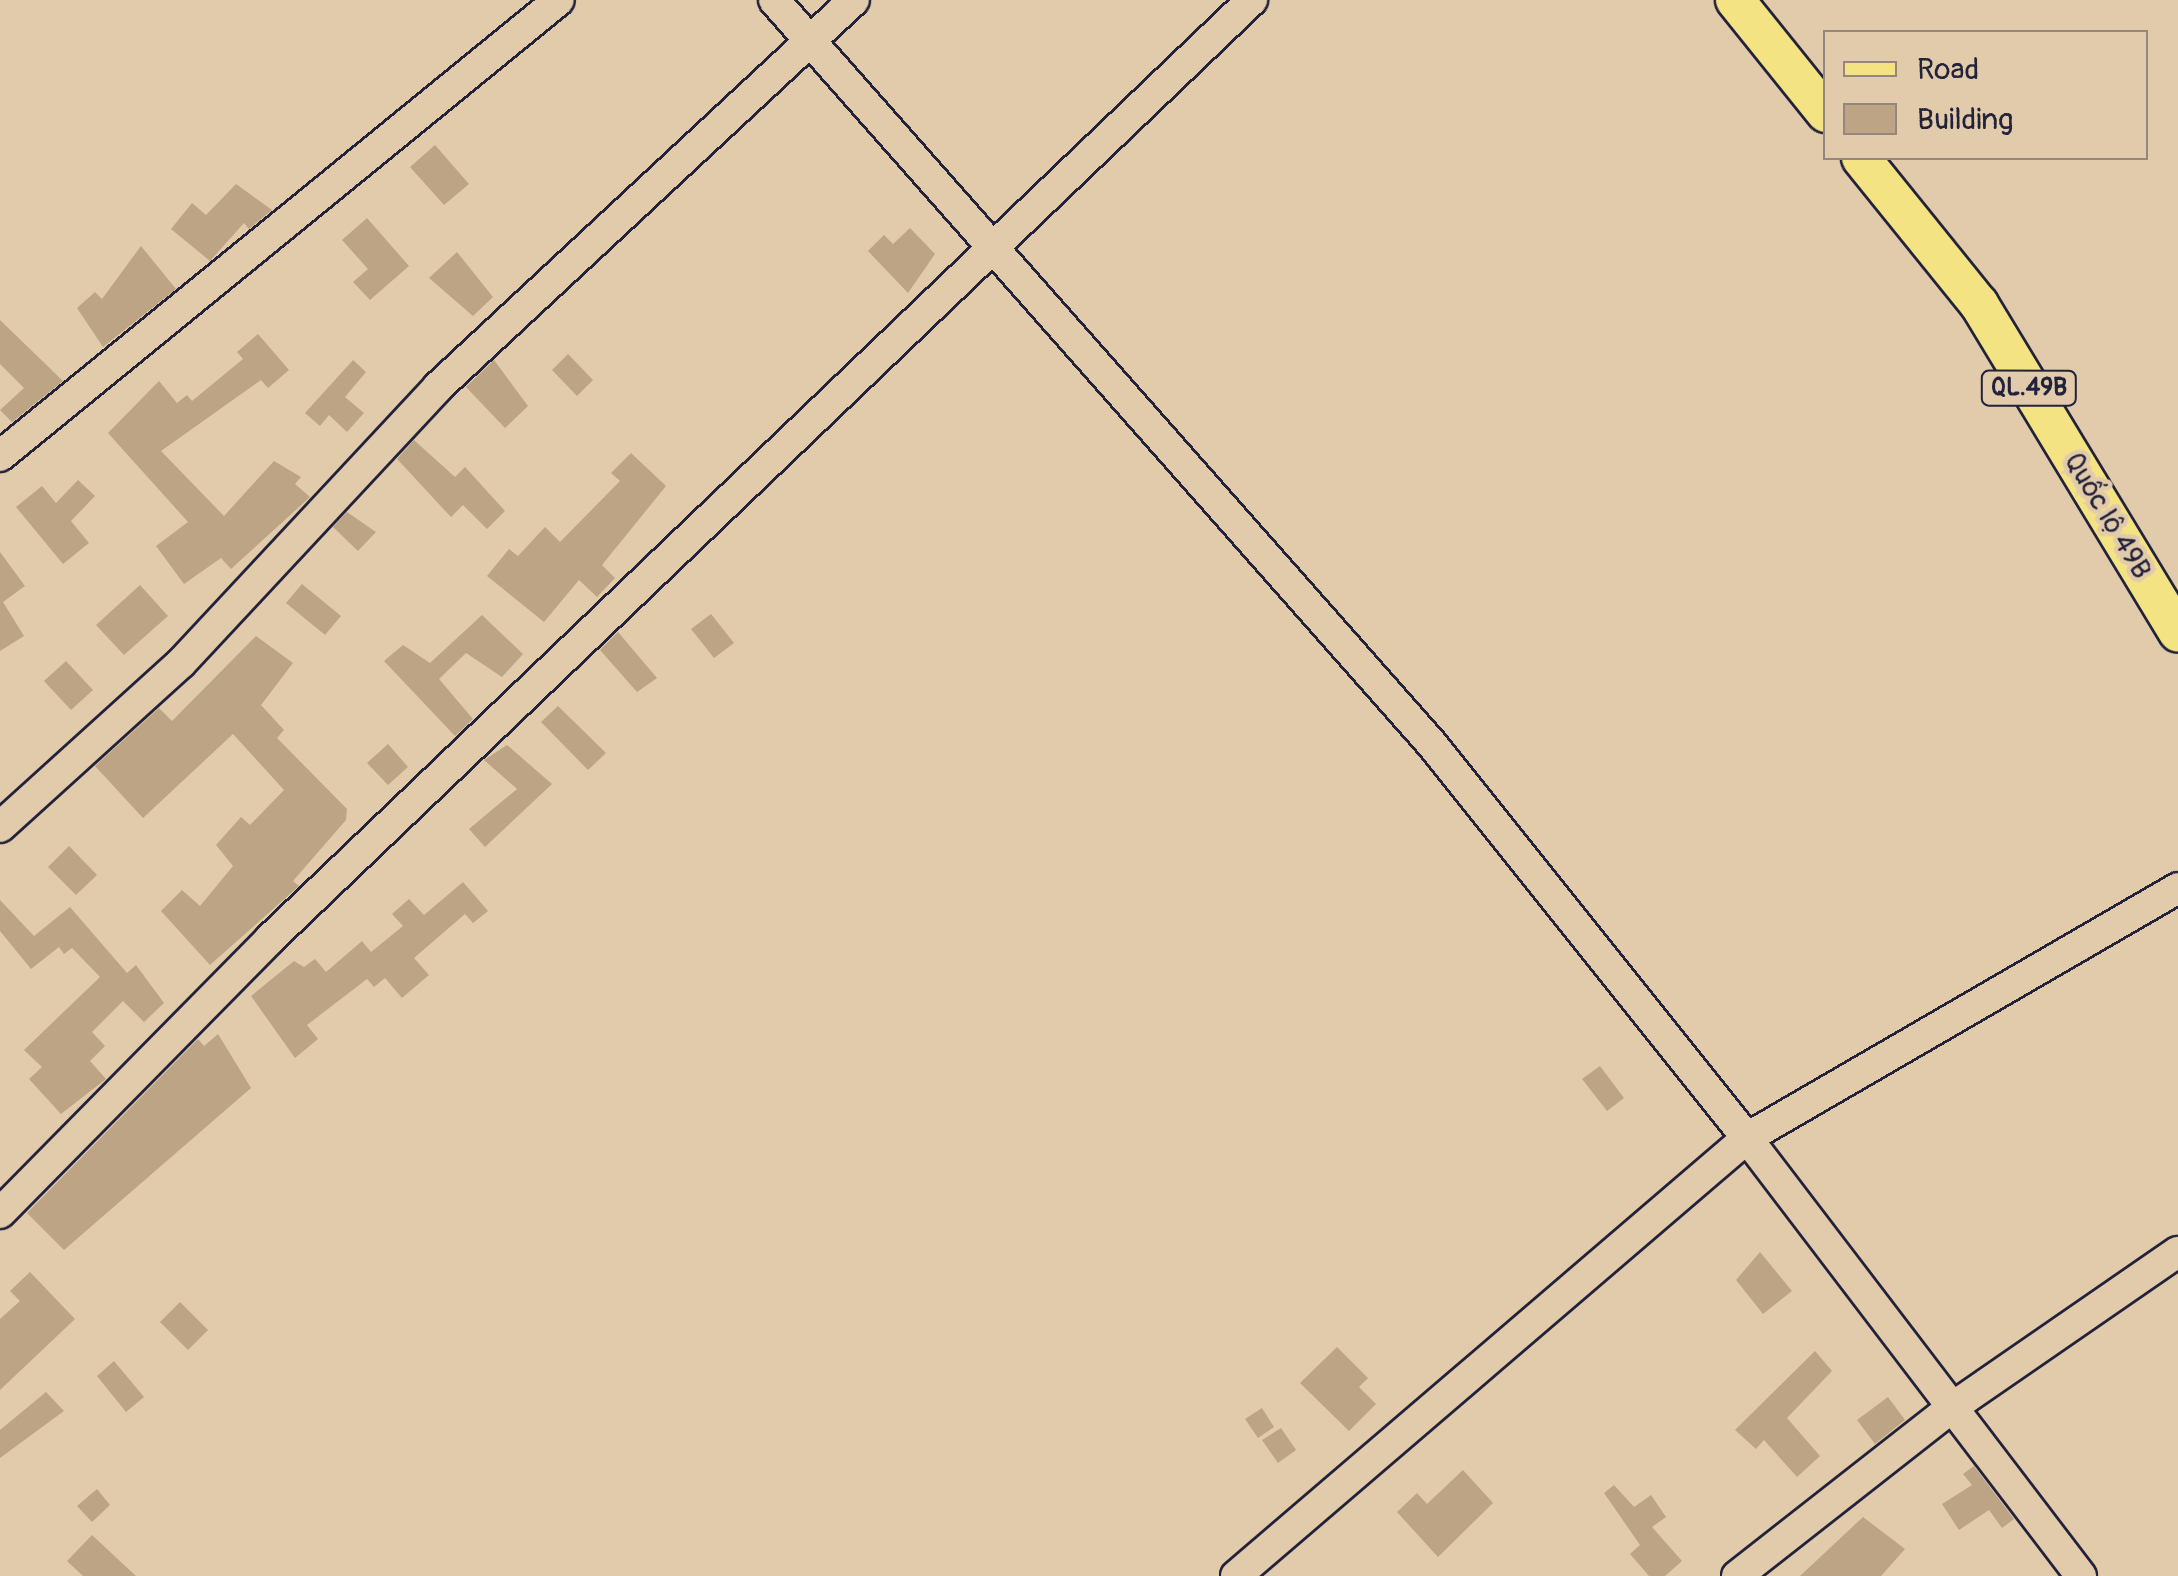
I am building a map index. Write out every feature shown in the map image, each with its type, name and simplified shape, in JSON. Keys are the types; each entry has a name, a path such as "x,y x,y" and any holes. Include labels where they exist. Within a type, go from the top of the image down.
{"main road":[{"path":"1735,0 1823,109"},
{"name":"Quốc lộ 49B","path":"1863,160 1979,304 2178,632"}],"street":[{"path":"0,456 559,0"},
{"path":"774,0 1431,743 1747,1138 1950,1410 2080,1576"},
{"path":"0,827 181,663 438,387 854,0"},
{"path":"0,1213 270,939 1252,0"},
{"path":"1236,1576 1747,1138 2178,888"},
{"path":"1736,1576 1950,1410 2178,1252"}],"building":[{"path":"435,145 469,184 444,205 410,167"},
{"path":"236,184 272,210 249,229 244,223 210,261 171,229 192,203 206,215"},
{"path":"367,218 409,266 370,300 353,282 368,269 342,240"},
{"path":"910,228 935,254 908,293 868,251 884,235 893,244"},
{"path":"141,246 176,289 103,347 77,308 95,292 102,299"},
{"path":"457,252 493,297 473,316 429,278"},
{"path":"0,320 63,381 12,422 0,410 24,388 0,364"},
{"path":"258,334 289,370 268,388 261,380 161,451 224,516 274,461 301,477 295,484 310,497 231,569 221,558 184,584 156,546 188,522 108,433 159,381 177,403 187,395 192,401 243,359 237,352"},
{"path":"568,354 593,380 577,396 552,370"},
{"path":"353,360 366,372 345,397 364,413 347,432 329,415 320,426 305,413"},
{"path":"494,360 528,406 505,428 466,387"},
{"path":"414,440 455,477 465,467 505,511 487,529 463,505 451,517 397,459"},
{"path":"631,453 666,486 602,565 615,578 597,597 579,580 544,622 487,576 509,549 518,556 545,527 560,542 620,481 611,473"},
{"path":"78,480 95,496 71,521 89,543 63,564 16,507 42,486 56,503"},
{"path":"347,512 376,532 358,551 333,527"},
{"path":"0,552 25,586 3,602 24,636 0,651"},
{"path":"302,584 341,616 325,635 286,603"},
{"path":"140,585 168,616 124,655 96,625"},
{"path":"711,614 734,643 714,658 691,629"},
{"path":"482,615 523,654 502,677 466,653 439,679 473,719 455,736 384,661 403,645 430,663"},
{"path":"618,632 657,678 637,692 600,650"},
{"path":"256,636 293,663 261,705 284,730 277,738 347,809 346,820 293,881 299,886 210,965 161,911 182,890 200,906 233,866 216,845 241,817 250,825 284,790 233,734 143,818 95,766 159,708 172,721"},
{"path":"66,661 93,690 71,710 44,681"},
{"path":"558,706 606,753 588,770 541,722"},
{"path":"388,744 408,767 388,785 367,763"},
{"path":"507,745 552,784 485,847 469,829 517,789 484,760"},
{"path":"69,846 97,875 76,895 48,867"},
{"path":"463,882 488,911 473,923 465,914 414,958 429,975 402,998 385,978 374,987 367,979 307,1025 318,1039 295,1058 251,996 294,961 304,967 315,959 326,972 362,941 371,952 403,926 392,914 409,899 424,915"},
{"path":"0,900 34,936 70,907 127,973 136,965 164,1003 144,1022 123,1001 92,1032 105,1046 90,1061 106,1079 61,1114 29,1079 42,1067 24,1050 100,977 72,948 64,954 59,947 31,969 0,931"},
{"path":"218,1034 251,1088 64,1250 27,1213 198,1039 204,1046"},
{"path":"1600,1066 1624,1098 1607,1111 1582,1079"},
{"path":"1760,1252 1792,1291 1763,1314 1736,1280"},
{"path":"30,1272 75,1319 0,1390 0,1319 20,1301 10,1291"},
{"path":"180,1302 208,1330 188,1350 160,1322"},
{"path":"1337,1347 1368,1378 1359,1387 1376,1404 1349,1431 1300,1383"},
{"path":"1815,1351 1832,1371 1787,1418 1820,1456 1797,1477 1764,1440 1756,1449 1735,1430"},
{"path":"114,1361 144,1397 126,1412 97,1376"},
{"path":"46,1392 64,1411 0,1458 0,1430"},
{"path":"1888,1397 1905,1420 1875,1444 1857,1420"},
{"path":"1262,1408 1274,1427 1258,1438 1245,1419"},
{"path":"1281,1428 1296,1450 1278,1463 1262,1440"},
{"path":"1974,1466 2014,1519 2002,1528 1989,1510 1959,1530 1942,1504 1972,1485 1963,1474"},
{"path":"1463,1470 1493,1503 1438,1557 1397,1512 1417,1493 1427,1504"},
{"path":"1614,1485 1634,1507 1651,1495 1666,1517 1652,1527 1682,1561 1665,1576 1649,1576 1630,1554 1640,1545 1604,1493"},
{"path":"97,1489 110,1505 92,1522 77,1506"},
{"path":"1863,1517 1905,1549 1881,1576 1800,1576"},
{"path":"92,1535 136,1576 83,1576 67,1561"}]}
